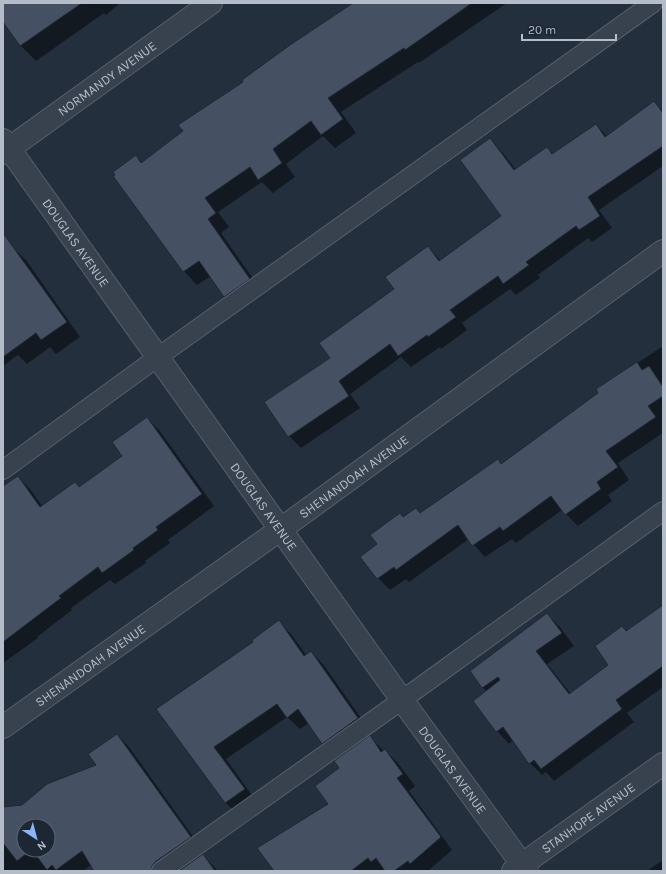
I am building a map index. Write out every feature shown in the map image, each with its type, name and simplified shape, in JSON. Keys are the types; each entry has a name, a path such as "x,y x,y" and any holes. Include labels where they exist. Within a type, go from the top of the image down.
{"street":[{"name":"NORMANDY AVENUE","path":"5,147 212,3"},
{"name":"DOUGLAS AVENUE","path":"5,147 281,529 521,869"},
{"name":"SHENANDOAH AVENUE","path":"3,727 281,529 663,251"},
{"name":"STANHOPE AVENUE","path":"521,869 663,764"}],"lane":[{"path":"3,470 158,357 654,3"},
{"path":"161,871 402,700 663,510"}],"building":[{"path":"3,3 82,3 20,46 3,22"},
{"path":"353,3 472,3 405,50 404,48 328,98 343,119 321,135 311,121 273,149 282,163 258,180 250,167 205,198 216,213 208,219 250,279 224,297 199,261 183,272 113,176 115,175 113,172 136,155 141,163 183,131 178,125 243,82 242,80 290,45"},
{"path":"654,101 663,113 663,146 588,197 600,216 579,230 576,226 526,262 529,265 503,284 498,276 450,310 456,317 428,337 427,335 398,356 390,344 339,381 349,396 288,437 264,402 330,358 319,343 394,289 385,277 428,246 439,261 501,216 460,160 490,138 514,170 547,147 552,154 596,124 605,137"},
{"path":"3,233 67,322 41,340 36,333 3,357"},
{"path":"637,362 642,370 649,366 663,387 663,396 648,406 656,417 606,451 618,467 597,482 601,489 565,515 551,496 503,531 500,527 472,546 458,525 396,570 394,567 377,579 360,557 377,544 370,535 400,513 403,517 416,508 420,513 498,459 501,464 598,393 596,389"},
{"path":"147,417 202,494 156,527 158,530 133,548 134,550 102,573 98,567 59,596 61,598 3,642 3,486 18,476 40,507 75,482 79,487 122,456 112,442"},
{"path":"663,605 663,666 616,700 622,709 541,769 534,760 529,764 503,727 496,732 473,701 500,680 498,677 482,688 470,671 547,613 562,633 536,651 569,694 608,665 595,646 622,626 626,631"},
{"path":"279,620 304,656 311,651 358,718 322,744 298,709 287,718 277,704 214,747 245,789 225,803 156,709 253,642 252,640"},
{"path":"117,734 191,837 155,862 151,871 94,871 82,851 56,870 52,865 47,870 38,858 56,858 56,818 16,818 16,858 21,858 17,861 3,843 3,807 22,805 47,784 96,765 88,754"},
{"path":"370,735 381,752 385,749 403,774 397,778 441,837 410,864 408,861 394,871 385,871 376,858 371,862 368,858 351,871 274,871 257,848 328,804 315,786 339,768 334,761"},
{"path":"203,854 215,871 179,871"}]}
